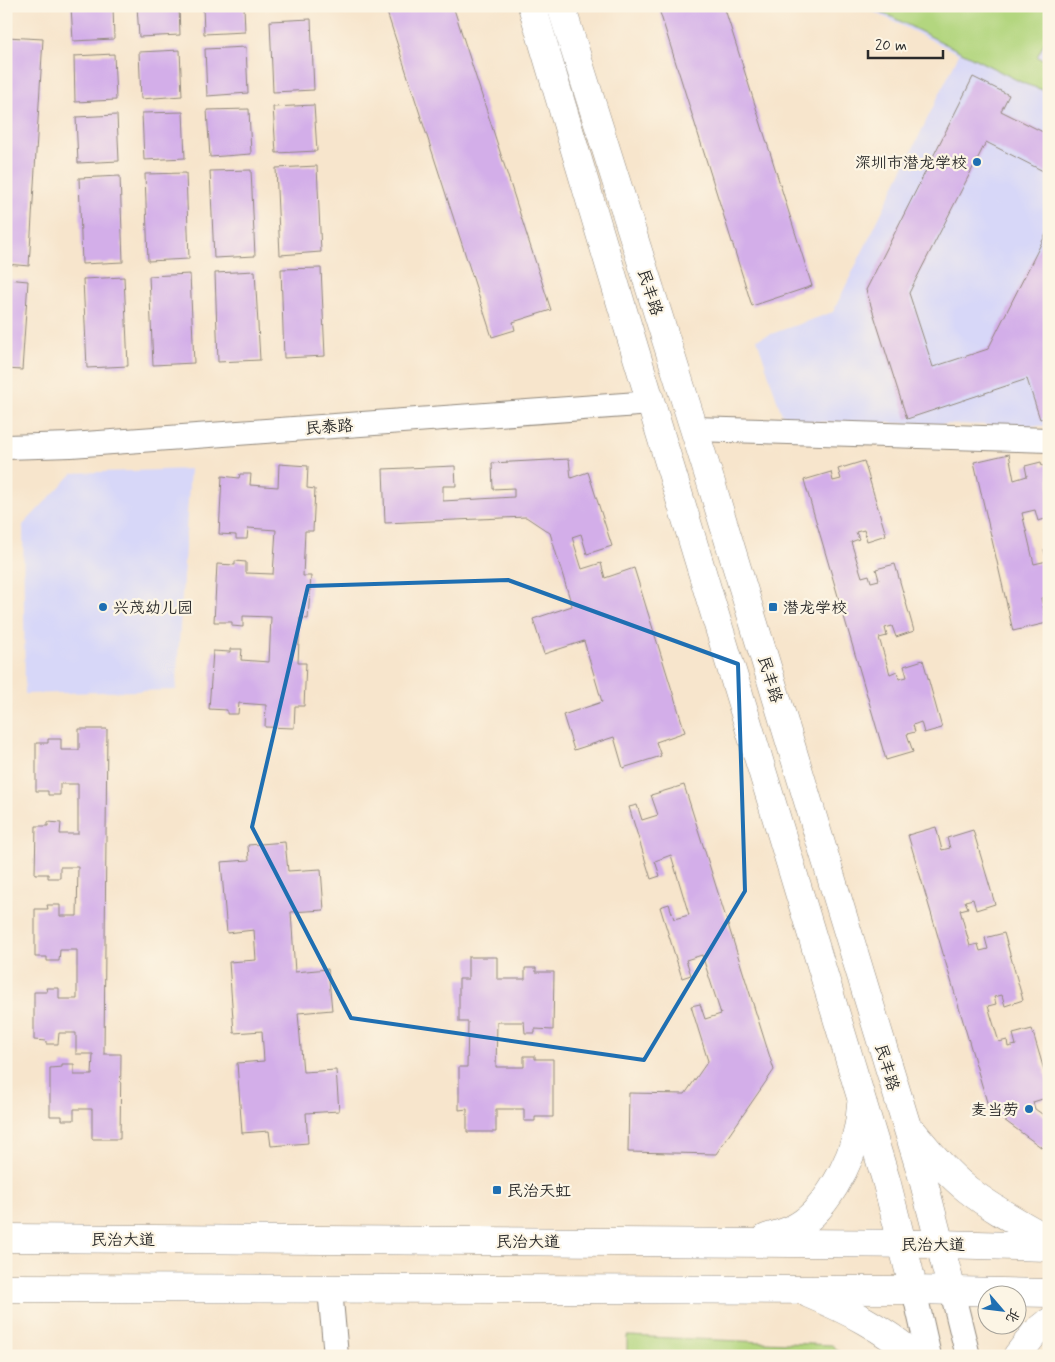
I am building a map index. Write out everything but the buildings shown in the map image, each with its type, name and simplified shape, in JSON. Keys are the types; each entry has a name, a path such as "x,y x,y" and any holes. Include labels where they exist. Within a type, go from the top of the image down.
{"main road":[{"name":"民丰路","path":"532,6 862,1098 886,1180 914,1290"},
{"name":"民丰路","path":"560,6 694,429 923,1178 952,1291"},
{"path":"753,1242 794,1229 814,1213 835,1186 848,1159 858,1129 862,1098"},
{"path":"905,1122 938,1162 967,1189 1006,1216 1049,1240"},
{"name":"民治大道","path":"6,1238 753,1242 1049,1246"},
{"path":"6,1288 914,1290 1049,1293"},
{"path":"801,1290 858,1317 900,1343 915,1356"},
{"path":"1017,1356 1034,1334 1049,1322"}],"street":[{"name":"民泰路","path":"6,447 71,445 652,403"},
{"path":"694,429 1049,440"},
{"path":"330,1289 336,1356"},
{"name":"民丰路","path":"914,1290 929,1356"},
{"name":"民丰路","path":"952,1291 968,1356"}],"highlighted area":[{"path":"508,580 738,664 745,891 644,1060 351,1018 252,827 308,586"}],"shaded area":[{"name":"深圳市潜龙学校","path":"862,6 1049,6 1049,426 784,421 757,339 833,312 959,54"},
{"name":"兴茂幼儿园","path":"190,469 176,690 25,694 23,525 73,473"}],"green space":[{"path":"870,6 1049,6 1049,33 1037,57 1049,61 1049,92 1025,84"},
{"path":"627,1336 832,1345 844,1356 627,1356"}],"place":[{"name":"深圳市潜龙学校","path":"977,162"},
{"name":"兴茂幼儿园","path":"103,607"},
{"name":"潜龙学校","path":"773,607"},
{"name":"麦当劳","path":"1029,1109"},
{"name":"民治天虹","path":"497,1190"}]}
